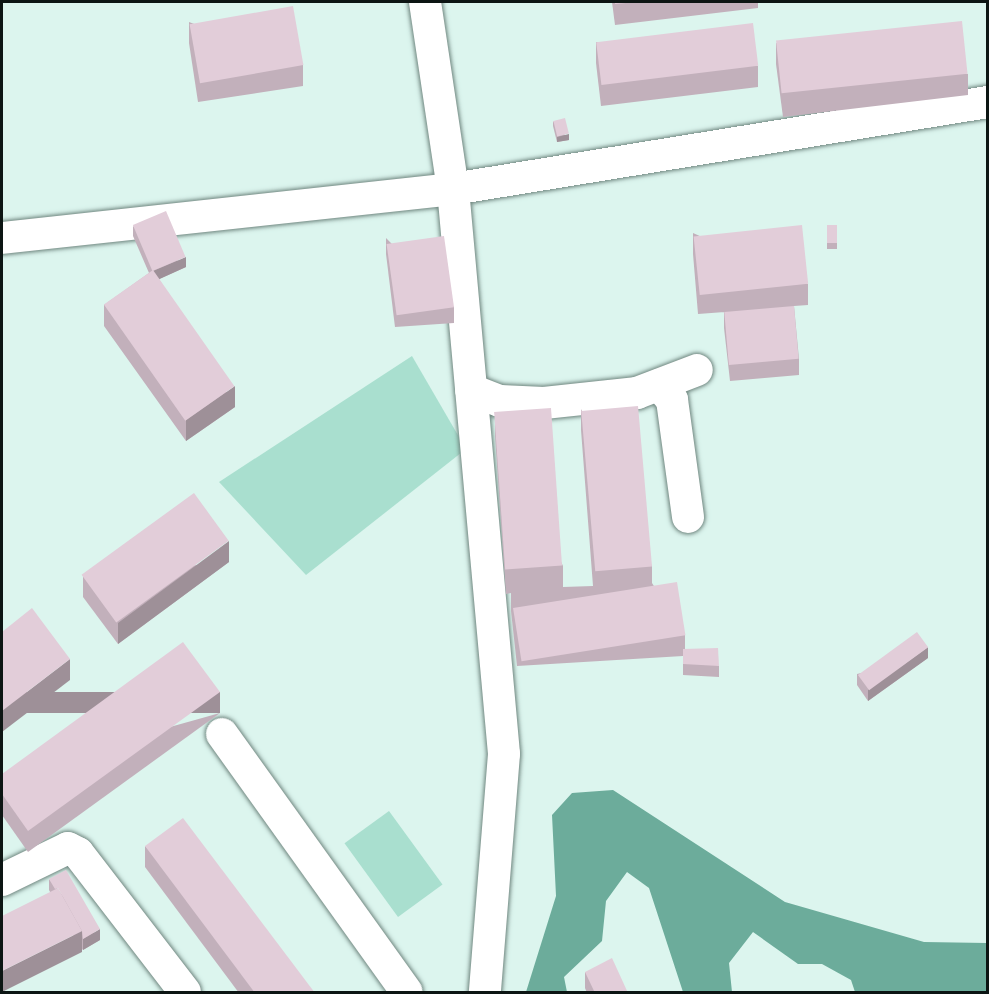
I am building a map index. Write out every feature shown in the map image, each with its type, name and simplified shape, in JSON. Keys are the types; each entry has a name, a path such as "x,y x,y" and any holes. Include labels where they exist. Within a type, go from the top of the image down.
{"lane":[{"path":"425,2 453,189 504,754 485,993"},
{"path":"2,238 453,189 987,102"},
{"path":"471,390 500,401 544,403 637,393 697,370"},
{"path":"659,385 672,400 688,517"},
{"path":"222,734 407,993"},
{"path":"2,880 68,848 78,853 185,993"}],"shaded area":[{"path":"412,356 466,449 306,575 219,482"},
{"path":"613,790 785,902 924,942 987,943 987,992 855,992 851,980 822,964 798,964 753,932 729,963 732,992 683,992 649,888 627,872 606,901 602,941 564,977 567,992 526,992 556,896 552,815 572,793"},
{"path":"389,811 442,885 398,917 345,843"}],"building":[{"path":"293,6 303,65 200,83 190,24"},
{"path":"962,21 968,74 782,93 776,41"},
{"path":"753,23 758,66 601,85 596,42"},
{"path":"565,118 569,134 557,136 553,121"},
{"path":"166,211 186,257 152,271 133,225"},
{"path":"802,225 808,284 700,295 694,236"},
{"path":"827,225 837,225 837,243 827,243"},
{"path":"444,236 454,307 397,315 387,244"},
{"path":"153,270 234,386 185,421 104,304"},
{"path":"794,306 799,359 729,365 724,312"},
{"path":"638,406 652,566 595,571 581,411"},
{"path":"551,408 562,566 505,570 494,412"},
{"path":"194,493 229,541 116,622 82,575"},
{"path":"677,582 685,635 521,661 513,608"},
{"path":"32,608 70,659 2,711 2,632"},
{"path":"917,632 928,647 869,690 858,675"},
{"path":"183,642 220,692 28,831 2,794 2,774"},
{"path":"718,648 719,666 683,664 683,649"},
{"path":"183,818 315,993 255,993 145,846"},
{"path":"66,870 100,929 83,939 82,931 58,888 55,889 49,879"},
{"path":"58,888 82,931 2,971 2,916"},
{"path":"612,958 628,993 595,993 585,972"}]}
